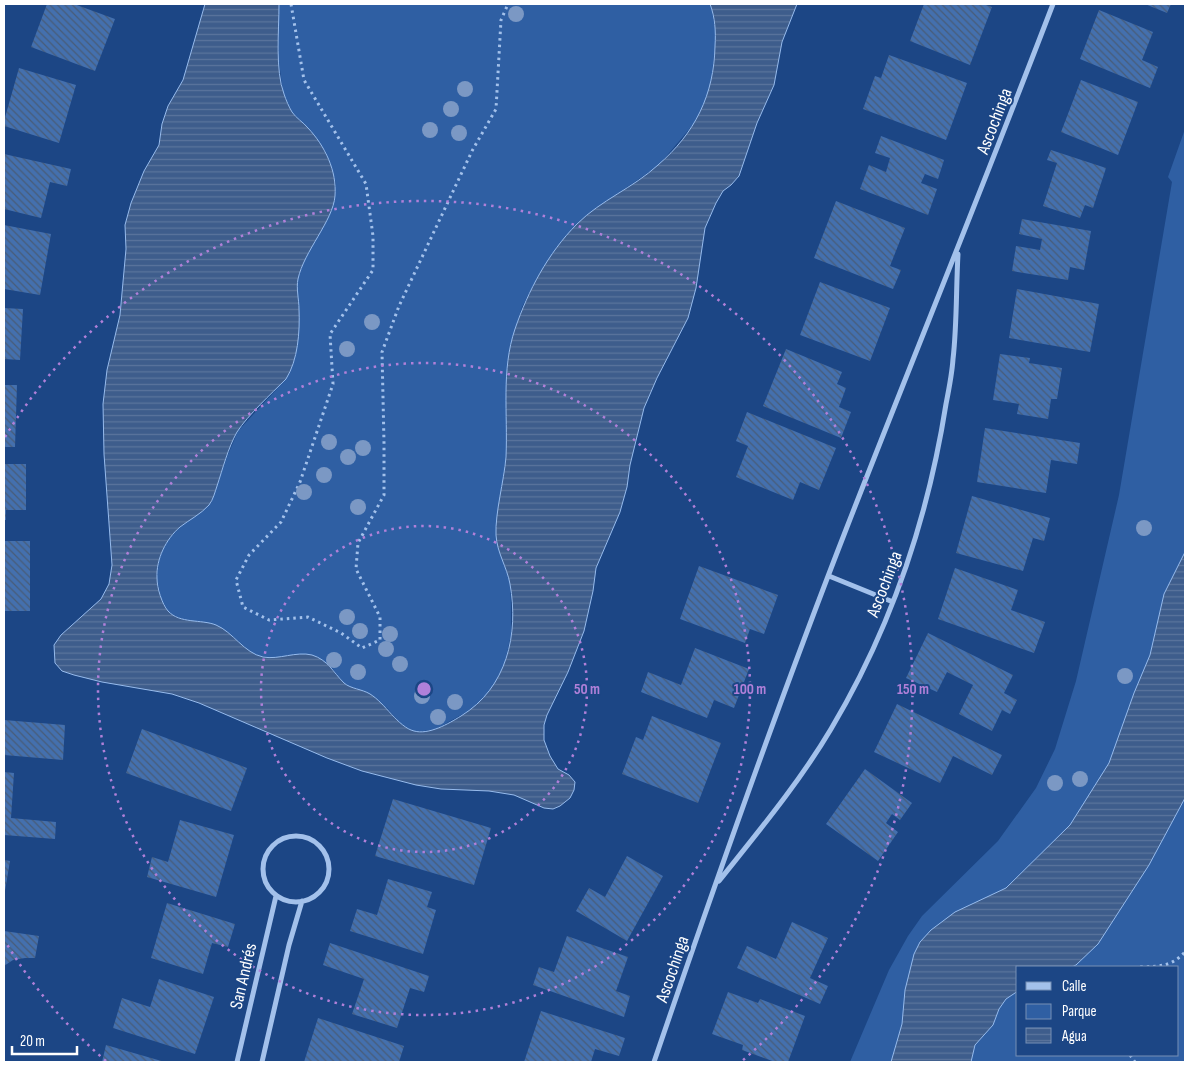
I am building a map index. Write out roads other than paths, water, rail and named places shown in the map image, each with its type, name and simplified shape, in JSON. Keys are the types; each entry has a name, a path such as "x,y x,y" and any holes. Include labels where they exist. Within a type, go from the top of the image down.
{"street":[{"name":"Ascochinga","path":"654,1062 716,884 829,576 1053,4"},
{"name":"Ascochinga","path":"716,884 797,781 831,730 864,668 907,566 927,499 942,434 953,360 959,248"},
{"path":"829,576 893,602"},
{"path":"292,836 303,837 313,841 321,848 327,858 329,870 327,880 321,890 312,897 302,901 293,902 276,896 268,888 264,877 263,866 266,855 272,846 281,839 292,836"},
{"name":"San Andrés","path":"237,1062 276,896"},
{"path":"262,1062 289,946 302,901"}],"water":[{"path":"205,4 279,4 278,62 281,84 292,112 314,135 329,159 334,177 335,196 329,216 301,268 298,279 298,336 296,355 290,371 286,379 253,412 237,432 228,451 212,501 199,514 180,527 166,543 157,571 160,596 168,611 173,615 185,620 216,625 228,632 256,655 269,658 306,654 318,657 344,683 370,694 402,725 408,729 420,732 444,725 461,716 477,704 489,691 499,675 511,640 513,622 510,584 498,548 496,535 506,457 508,360 515,329 540,273 557,247 577,224 596,208 638,181 658,165 671,153 692,126 706,97 714,64 715,30 710,4 797,4 782,42 774,85 757,123 739,176 723,191 705,228 696,288 688,318 644,408 620,512 596,568 584,631 544,725 544,740 550,756 558,769 569,775 575,782 570,798 560,806 553,809 544,808 514,795 489,791 441,789 416,785 362,771 199,703 172,694 102,682 74,675 62,671 55,663 54,645 61,635 101,599 109,584 112,565 104,454 103,404 107,370 120,315 126,249 125,225 131,203 144,171 159,145 162,124 168,106 183,80"},
{"path":"1185,552 1185,798 1149,865 1098,944 1076,965 1016,966 1016,992 1006,999 999,1009 993,1025 975,1045 971,1062 891,1062 902,1024 905,990 914,954 920,942 931,930 955,912 1006,888 1070,825 1109,763 1150,655 1164,594"}]}
